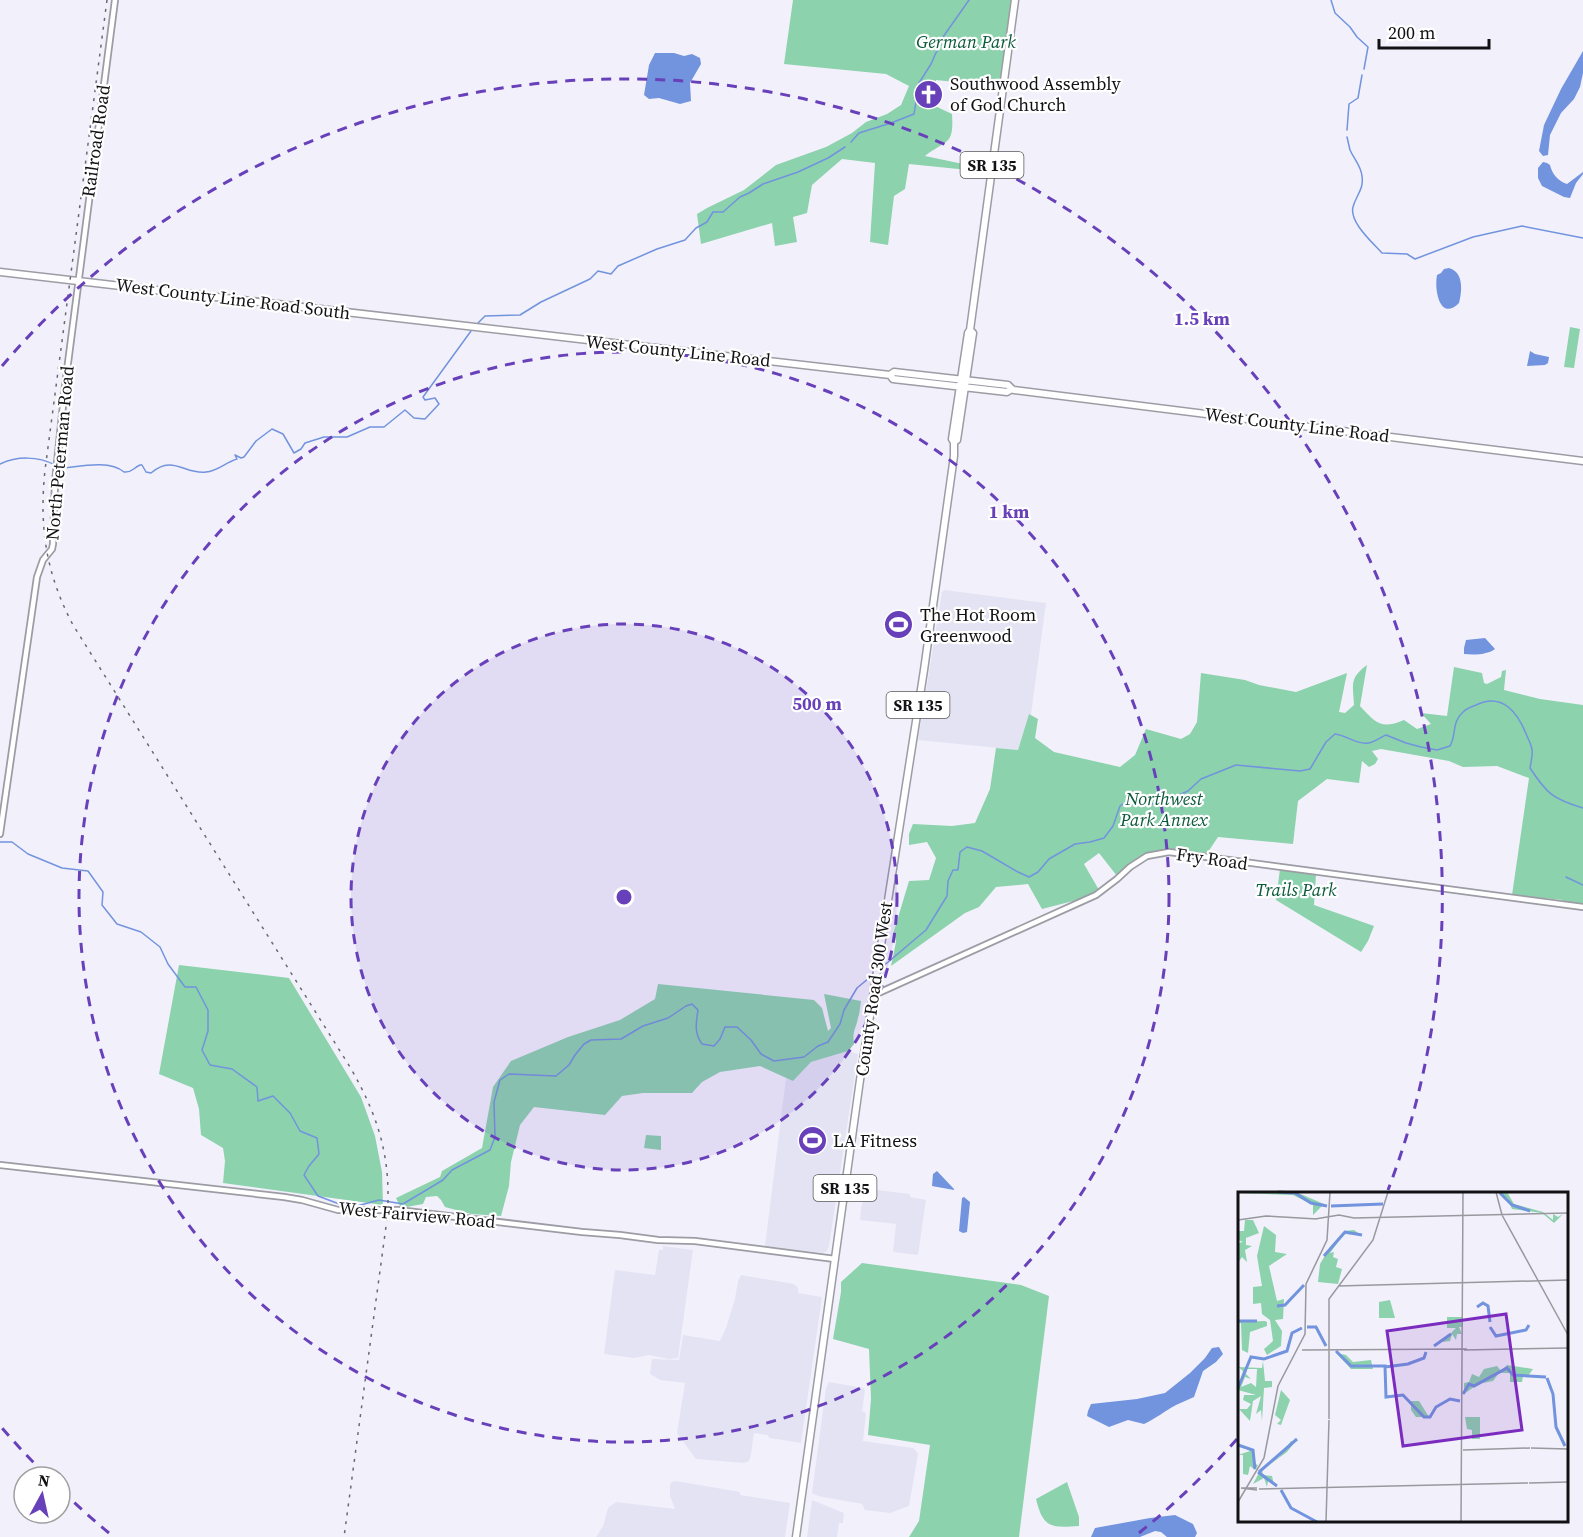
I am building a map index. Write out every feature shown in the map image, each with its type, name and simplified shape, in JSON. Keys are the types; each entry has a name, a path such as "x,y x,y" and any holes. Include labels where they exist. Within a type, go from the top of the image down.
{"main road":[{"name":"SR 135","path":"963,383 1015,0"},
{"name":"West County Line Road South","path":"0,273 465,327"},
{"name":"West County Line Road","path":"465,327 890,375 893,379 963,383 1007,392 1012,389 1583,461"},
{"name":"County Road 300 West","path":"796,1537 880,950 924,670 954,456 952,439 963,383"}],"street":[{"name":"Railroad Road","path":"78,281 115,0"},
{"name":"North Peterman Road","path":"0,834 37,577 43,560 52,549 53,544 56,461 78,281"},
{"name":"Fry Road","path":"874,994 1096,895 1147,856 1169,852 1583,907"},
{"name":"West Fairview Road","path":"0,1165 302,1200 338,1210 398,1210 658,1240 695,1241 835,1259"}],"shaded area":[{"path":"945,590 1046,603 1031,715 1029,714 1018,750 918,740 942,592"},
{"path":"848,1051 858,1054 827,1251 823,1253 765,1246 786,1078 793,1081 811,1062"},
{"path":"877,1190 910,1194 910,1197 926,1200 918,1255 893,1252 896,1224 860,1220 865,1193"},
{"path":"663,1246 693,1250 678,1358 669,1359 649,1355 634,1358 604,1354 615,1270 655,1275 659,1250 663,1250"},
{"path":"741,1275 794,1284 798,1288 798,1293 822,1297 801,1443 754,1433 749,1461 744,1463 696,1459 677,1433 685,1383 660,1380 650,1374 652,1359 679,1360 683,1335 720,1341"},
{"path":"829,1382 865,1390 862,1411 866,1413 863,1441 913,1448 918,1454 909,1506 890,1513 865,1510 862,1504 812,1493 826,1388"},
{"path":"676,1481 790,1503 785,1537 596,1537 603,1526 608,1508 616,1502 675,1509 670,1496 670,1485"},
{"path":"812,1500 844,1513 843,1523 839,1523 837,1537 807,1537"}],"green space":[{"name":"German Park","path":"793,0 1015,0 1003,87 936,80 931,100 933,105 952,114 952,132 948,141 925,156 968,165 968,170 909,164 905,189 894,196 888,245 870,242 875,163 842,159 812,185 807,213 793,217 797,242 775,246 772,223 701,244 697,214 744,190 776,165 826,147 852,133 866,122 887,114 901,105 909,86 886,74 784,64"},
{"path":"1570,327 1580,329 1574,368 1564,367"},
{"name":"Northwest Park Annex","path":"1367,665 1360,706 1375,721 1384,724 1404,720 1417,729 1431,724 1421,713 1447,716 1454,667 1482,673 1484,683 1487,684 1501,677 1502,671 1506,670 1504,690 1540,699 1583,705 1583,907 1563,904 1563,900 1512,895 1529,778 1497,766 1463,767 1449,761 1381,749 1372,751 1378,759 1375,764 1369,767 1362,761 1359,783 1327,779 1298,801 1293,844 1218,837 1206,855 1169,852 1147,856 1117,879 1099,853 1084,864 1099,890 1081,899 1042,909 1028,884 996,887 979,907 965,913 891,966 896,942 894,931 909,881 929,880 936,858 927,842 909,845 909,834 913,824 952,826 975,823 990,789 996,748 1018,750 1029,714 1038,719 1035,738 1054,752 1120,767 1135,755 1146,729 1181,739 1190,734 1197,722 1201,673 1296,692 1347,673 1339,712 1345,713 1354,705 1353,682 1357,674"},
{"name":"Trails Park","path":"1280,869 1316,874 1314,905 1374,926 1361,952 1276,900"},
{"path":"179,965 289,978 361,1097 375,1136 382,1172 383,1205 223,1183 225,1161 223,1148 201,1135 199,1109 193,1088 159,1074"},
{"path":"658,984 814,1000 822,1008 828,1031 831,1028 824,994 861,1001 854,1044 848,1051 811,1062 793,1081 760,1066 720,1072 702,1082 692,1093 643,1093 622,1096 605,1115 534,1107 520,1125 501,1216 471,1214 445,1207 437,1196 426,1197 423,1204 401,1208 396,1198 440,1177 442,1171 482,1148 493,1087 511,1061 568,1037 620,1020 655,999"},
{"path":"646,1135 661,1136 661,1150 644,1148"},
{"path":"862,1263 1021,1285 1049,1296 1019,1537 909,1537 919,1521 930,1445 868,1435 871,1399 869,1349 833,1339 841,1282"},
{"path":"1067,1482 1079,1517 1079,1526 1055,1526 1045,1521 1036,1499"}],"water":[{"path":"1583,51 1583,73 1580,87 1574,99 1561,113 1550,135 1548,155 1543,156 1539,151 1544,125"},
{"path":"655,53 674,53 684,56 692,54 700,58 701,64 690,83 691,101 680,104 659,98 649,99 644,95 649,65"},
{"path":"1543,162 1550,165 1556,177 1567,184 1583,172 1570,198 1542,186 1538,178 1538,168"},
{"path":"1449,268 1454,270 1460,278 1461,288 1459,303 1447,309 1440,302 1436,281 1437,275"},
{"path":"1530,351 1549,357 1548,363 1527,366"},
{"path":"1485,638 1495,649 1484,653 1464,654 1466,640"},
{"path":"937,1171 954,1190 932,1186 933,1174"},
{"path":"962,1198 970,1202 967,1232 963,1233 959,1231"},
{"path":"1219,1347 1223,1354 1203,1371 1194,1397 1148,1422 1144,1424 1128,1420 1109,1427 1087,1416 1091,1404 1137,1399 1165,1393 1190,1373 1212,1348"},
{"path":"1175,1515 1193,1524 1197,1533 1195,1537 1167,1537 1155,1531 1140,1537 1091,1537 1095,1528"}],"waterway":[{"path":"851,142 859,133 914,114 919,83 931,64 943,37 969,0"},
{"path":"1331,0 1335,13 1368,47 1364,69"},
{"path":"1347,130 1349,104 1358,98 1362,75"},
{"path":"1347,137 1350,150 1362,176 1361,189 1353,207 1353,213 1358,226 1382,253 1407,254 1415,259 1473,237 1522,226 1583,238"},
{"path":"478,323 485,316 520,315 541,302 590,279 598,271 611,274 618,266 685,240 696,228 707,222 713,212 723,212 740,197 763,184 798,172 845,147"},
{"path":"59,468 104,465 127,472 142,465 146,472 151,473 166,465 173,465 192,471 206,472 237,459 235,455 244,457 256,441 272,429 283,434 294,453 305,443 324,437 347,437 370,427 384,427 405,410 414,418 425,419 439,404 435,398 425,400 423,397 471,331"},
{"path":"0,464 28,458 55,465"},
{"path":"881,968 926,930 947,896 948,881 953,870 958,870 960,852 967,847 982,851 1029,877 1038,872 1049,859 1075,844 1104,838 1113,826 1120,806 1127,801 1137,800 1152,804 1168,800 1188,791 1201,779 1236,765 1300,771 1310,769 1326,742 1335,734 1364,743 1386,735 1406,743 1437,750 1450,746 1455,724 1466,710 1486,702 1502,703 1514,713 1523,728 1532,749 1530,768 1541,784 1564,802 1583,808"},
{"path":"0,842 12,842 28,854 62,868 88,871 103,892 102,905 117,924 141,932 160,947 168,964 185,987 196,987 208,1010 208,1031 202,1050 210,1065 232,1069 257,1087 258,1101 273,1096 290,1113 300,1131 317,1138 319,1154 304,1175 318,1196 342,1205 357,1206 379,1200 403,1204 443,1180 452,1170 490,1150 495,1137 494,1102 500,1080 509,1074 556,1076 569,1065 584,1044 591,1040 621,1039 643,1026 668,1018 692,1004 698,1010 696,1024 702,1044 714,1046 725,1027 737,1027 751,1040 761,1054 774,1061 804,1057 818,1046 828,1042 840,1024 844,1010 857,988 875,973"},
{"path":"1566,877 1583,885"}],"railway":[{"path":"107,0 45,470 44,531 56,587 73,625 350,1067 376,1122 385,1158 387,1219 344,1537"}],"place":[{"name":"Southwood Assembly of God Church","path":"929,94"},
{"name":"The Hot Room Greenwood","path":"899,625"},
{"name":"LA Fitness","path":"812,1141"}]}
